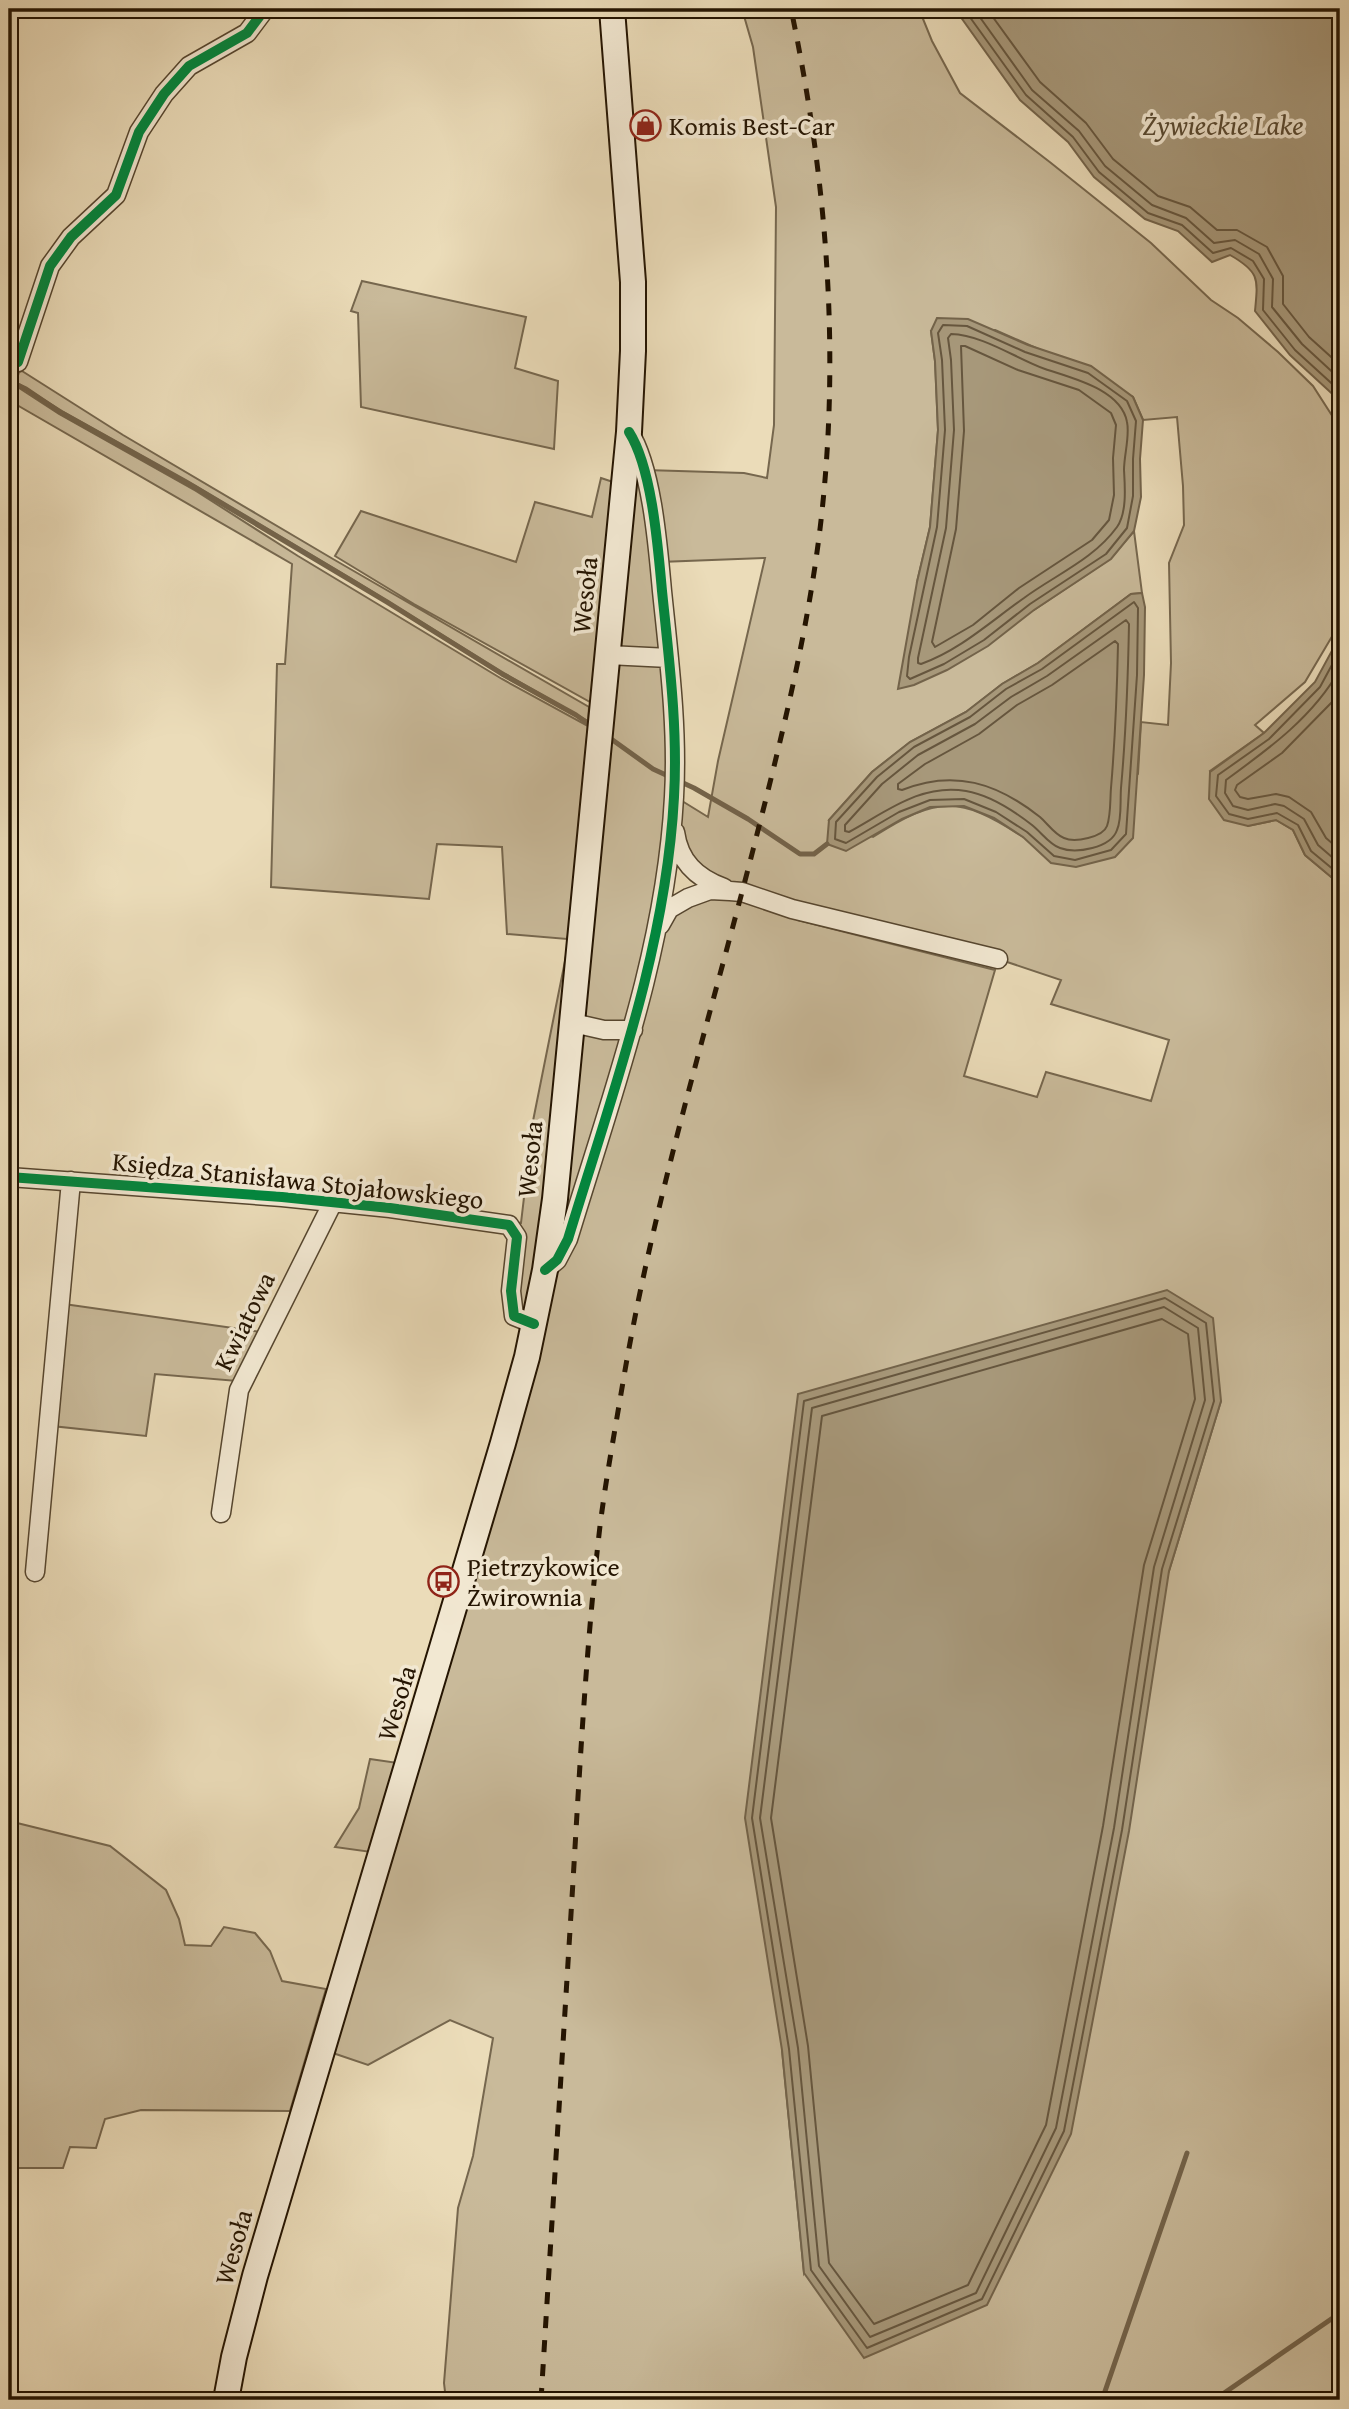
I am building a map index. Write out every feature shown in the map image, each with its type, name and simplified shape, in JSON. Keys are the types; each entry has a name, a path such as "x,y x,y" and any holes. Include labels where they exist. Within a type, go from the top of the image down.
{"main road":[{"name":"Wesoła","path":"226,2400 255,2276 465,1574 527,1357 545,1270 573,1023 629,432 633,293 612,9"}],"street":[{"path":"18,362 50,266 71,237 116,195 139,132 164,94 189,66 247,33 265,9"},
{"path":"545,1270 557,1260 569,1239 640,1006 665,883 672,817 674,796 669,658 661,576 646,470 639,448 629,432"},
{"path":"608,655 669,658"},
{"path":"672,817 677,844 685,863 706,881 730,891"},
{"path":"655,933 669,909 688,898 710,890 730,891 998,960"},
{"path":"573,1023 604,1030 633,1030"},
{"name":"Księdza Stanisława Stojałowskiego","path":"9,1177 332,1202 509,1225 517,1237 512,1291 514,1316 534,1324"},
{"path":"35,1572 71,1181"},
{"name":"Kwiatowa","path":"221,1513 239,1390 332,1202"}],"shaded area":[{"path":"742,9 919,9 932,41 960,93 1151,243 1211,300 1238,318 1278,352 1313,386 1340,428 1340,623 1305,682 1255,725 1264,733 1210,771 1248,826 1276,820 1293,830 1305,855 1336,881 1340,892 1340,1097 1336,1130 1340,1140 1340,2400 446,2400 444,2383 458,2208 473,2156 493,2038 450,2020 368,2065 327,2051 534,1324 629,432 646,470 744,473 767,478 774,425 776,207 753,47","holes":["995,330 1052,355 1133,397 1143,420 1177,417 1184,525 1169,563 1171,663 1168,725 1141,722 1138,774 1023,837 982,814 948,806 914,814 873,837 829,820 872,772 910,742 966,712 1131,594 1142,593 1134,531 1110,559 1034,610 917,582 930,527 938,430 931,331","765,558 718,761 708,817 674,796 660,562","676,844 706,881 656,931","793,909 998,959 1061,980 1051,1004 1169,1040 1151,1101 1046,1072 1037,1097 964,1076 995,970 797,920","1221,1401 1169,1571 804,2273 782,2050"]},
{"path":"362,281 526,317 515,368 558,381 554,449 361,407 358,313 351,311"},
{"path":"22,371 123,435 589,707 588,721 186,480 62,411 16,382 19,372"},
{"path":"16,386 59,414 196,491 502,679 588,726 567,939 507,934 502,847 437,844 429,899 271,887 277,664 285,664 292,564 17,405 13,398"},
{"path":"601,478 613,482 590,702 414,604 335,556 361,511 516,562 535,502 592,517"},
{"path":"566,956 569,957 545,1187 527,1309 523,1311 517,1308 513,1222 521,1223 533,1121"},
{"path":"64,1304 261,1332 237,1381 155,1374 146,1436 52,1426"},
{"path":"370,1759 398,1763 371,1852 335,1847 359,1808"},
{"path":"9,1821 110,1846 166,1890 179,1919 185,1945 211,1946 224,1927 255,1933 270,1951 282,1981 326,1989 290,2111 141,2110 105,2119 96,2148 70,2147 63,2168 9,2168"}],"water":[{"name":"Żywieckie Lake","path":"955,9 1340,9 1340,401 1290,355 1255,311 1255,277 1247,266 1230,255 1212,262 1178,231 1145,219 1094,177 1068,142 1020,100"},
{"path":"937,318 968,319 1028,345 1091,366 1133,397 1143,420 1141,497 1134,531 1111,559 1034,610 988,646 947,670 898,689 930,527 938,430 931,331"},
{"path":"1142,593 1145,607 1144,675 1133,838 1115,857 1076,867 1051,863 1023,837 994,818 964,806 930,807 902,819 846,851 827,844 829,820 872,772 910,742 966,712 1002,684 1038,663 1131,594"},
{"path":"1340,636 1340,892 1336,881 1305,855 1293,830 1276,820 1248,826 1224,820 1209,799 1210,772 1264,733 1315,682"},
{"path":"1167,1290 1213,1318 1221,1401 1169,1571 1129,1831 1071,2134 987,2305 864,2358 804,2273 782,2050 745,1818 798,1394"}],"waterway":[{"path":"9,381 194,487 593,727"},
{"path":"607,736 653,769 694,788 748,819 800,854 814,854 827,844"},
{"path":"1102,2400 1187,2153"},
{"path":"1214,2400 1340,2313"}],"railway":[{"path":"541,2400 583,1720 590,1623 605,1490 635,1315 665,1182 783,730 808,610 820,529 829,398 827,268 814,138 791,9"}],"cycle path":[{"path":"18,362 50,266 71,237 116,195 139,132 164,94 189,66 247,33 265,9"},
{"path":"545,1270 557,1260 568,1239 619,1076 649,965 669,854 675,771 670,668 653,508 643,466 629,432"},
{"path":"9,1177 282,1197 390,1208 509,1225 517,1237 511,1291 514,1316 534,1324"}],"place":[{"name":"Komis Best-Car","path":"646,125"},
{"name":"Pietrzykowice Żwirownia","path":"444,1581"}]}
